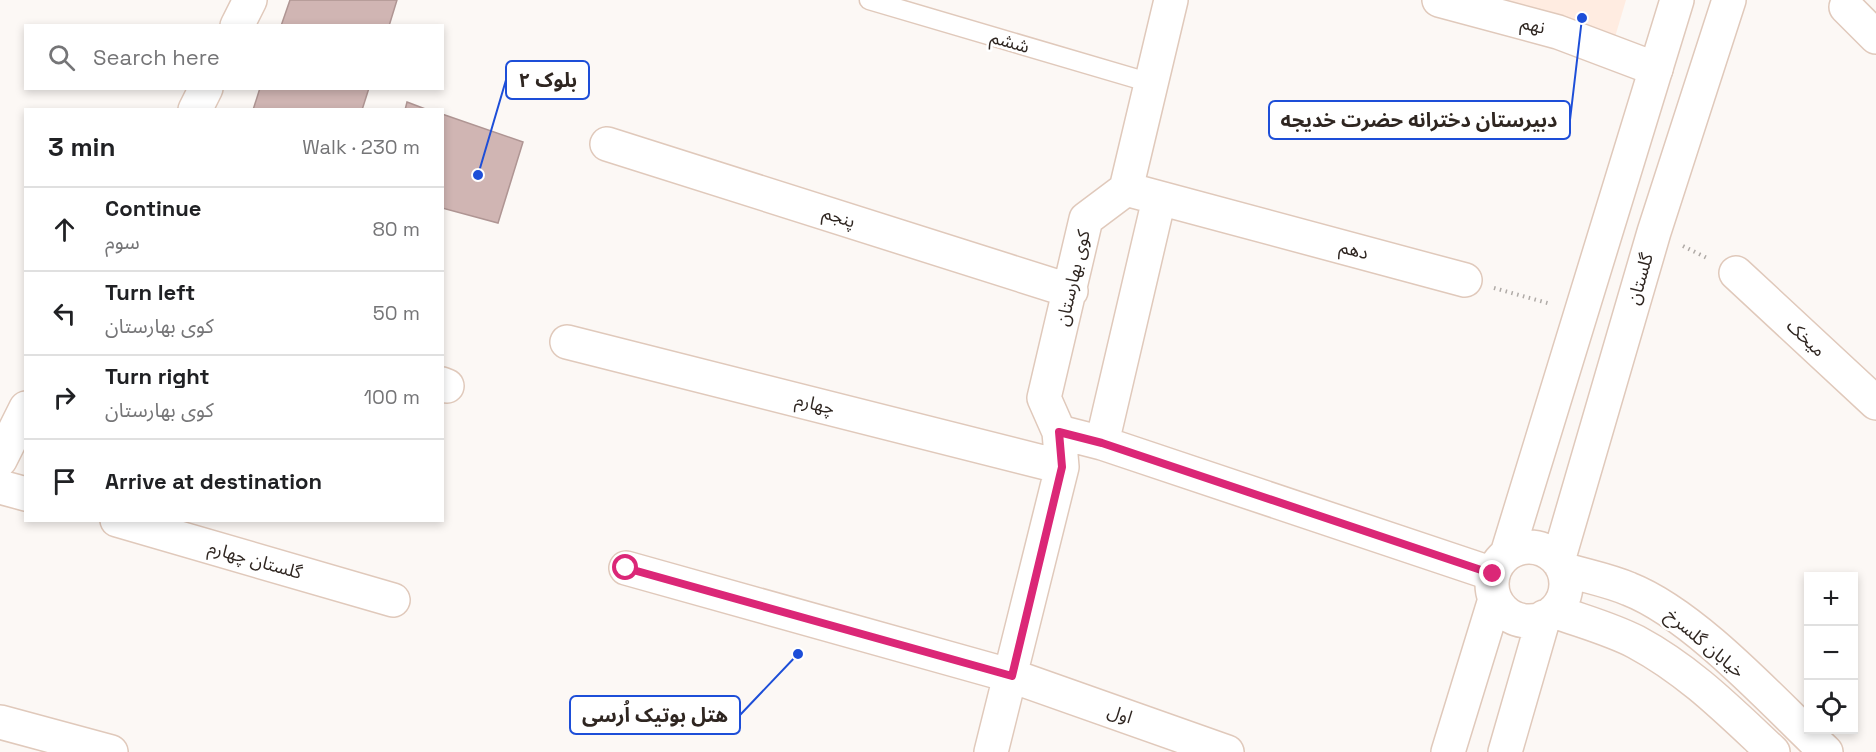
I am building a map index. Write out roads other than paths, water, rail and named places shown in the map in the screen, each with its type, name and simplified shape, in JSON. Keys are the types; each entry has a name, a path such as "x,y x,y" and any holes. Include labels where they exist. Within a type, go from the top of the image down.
{"street":[{"path":"238,24 250,0"},
{"path":"1126,189 1171,0"},
{"name":"نهم","path":"1439,0 1558,32 1656,69"},
{"path":"1448,752 1499,575 1677,0"},
{"name":"گلستان","path":"1560,565 1654,232 1729,0"},
{"path":"1846,7 1876,37"},
{"path":"196,108 205,90"},
{"name":"پنجم","path":"607,144 1071,291"},
{"name":"دهم","path":"1126,189 1465,280"},
{"name":"کوی بهارستان","path":"991,752 1012,676 1062,467 1059,432 1044,398 1071,291 1086,219 1126,189"},
{"path":"1102,443 1159,198"},
{"name":"میخک","path":"1736,273 1876,402"},
{"name":"چهارم","path":"567,342 1062,467"},
{"path":"0,460 24,412"},
{"path":"1059,432 1102,443 1499,575"},
{"path":"0,487 24,493"},
{"name":"گلستان چهارم","path":"124,522 393,600"},
{"path":"1499,575 1530,547 1541,549 1560,565 1565,594 1549,614 1505,752"},
{"name":"خیابان گلسرخ","path":"1560,565 1630,589 1664,608 1716,647 1826,752"},
{"name":"اول","path":"626,568 1012,676 1227,752"},
{"path":"1499,575 1511,616 1533,621 1549,614"},
{"name":"خیابان گلسرخ","path":"1549,614 1635,642 1678,668 1723,703 1773,752"},
{"path":"0,722 111,752"}],"lane":[{"name":"ششم","path":"869,0 1151,83"}],"place":[{"name":"دبیرستان دخترانه حضرت خدیجه","path":"1582,18"},
{"name":"بلوک ۲","path":"478,175"},
{"name":"هتل بوتیک اُرسی","path":"798,654"}]}
